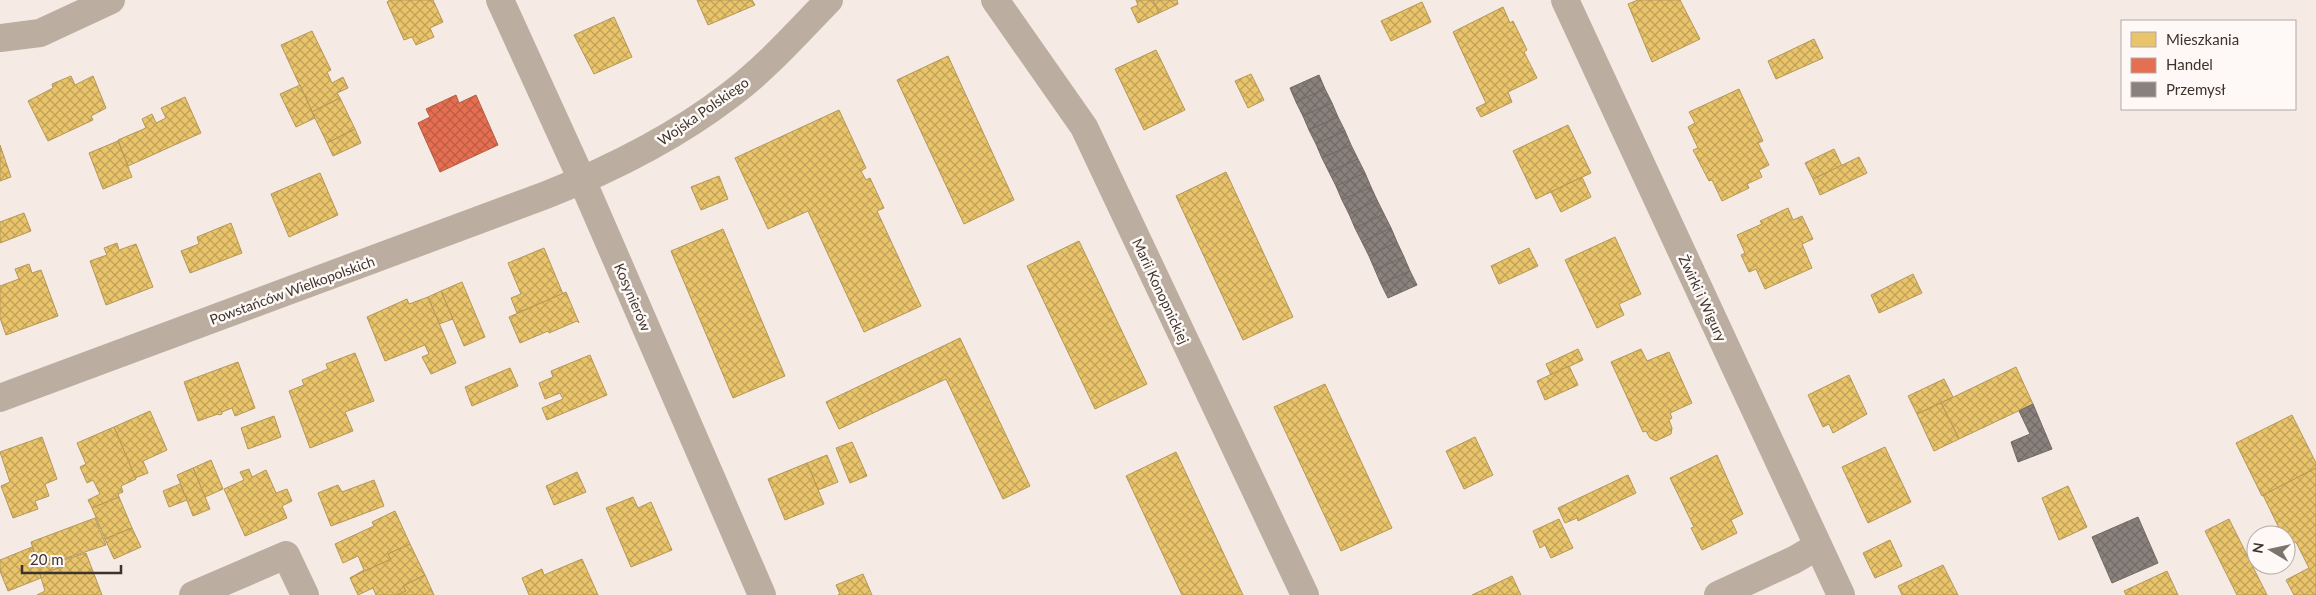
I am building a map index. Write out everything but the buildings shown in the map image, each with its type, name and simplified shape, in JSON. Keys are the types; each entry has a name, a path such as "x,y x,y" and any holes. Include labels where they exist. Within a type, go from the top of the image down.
{"street":[{"path":"0,38 40,33 111,0"},
{"name":"Kosynierów","path":"500,0 582,180 757,593"},
{"name":"Wojska Polskiego","path":"582,180 651,148 731,95 772,58 829,0"},
{"name":"Marii Konopnickiej","path":"995,0 1084,127 1305,595"},
{"name":"Żwirki i Wigury","path":"1565,0 1841,595"},
{"name":"Powstańców Wielkopolskich","path":"0,398 582,180"},
{"path":"1718,595 1794,560 1818,546"},
{"path":"192,595 286,555 305,595"}]}
